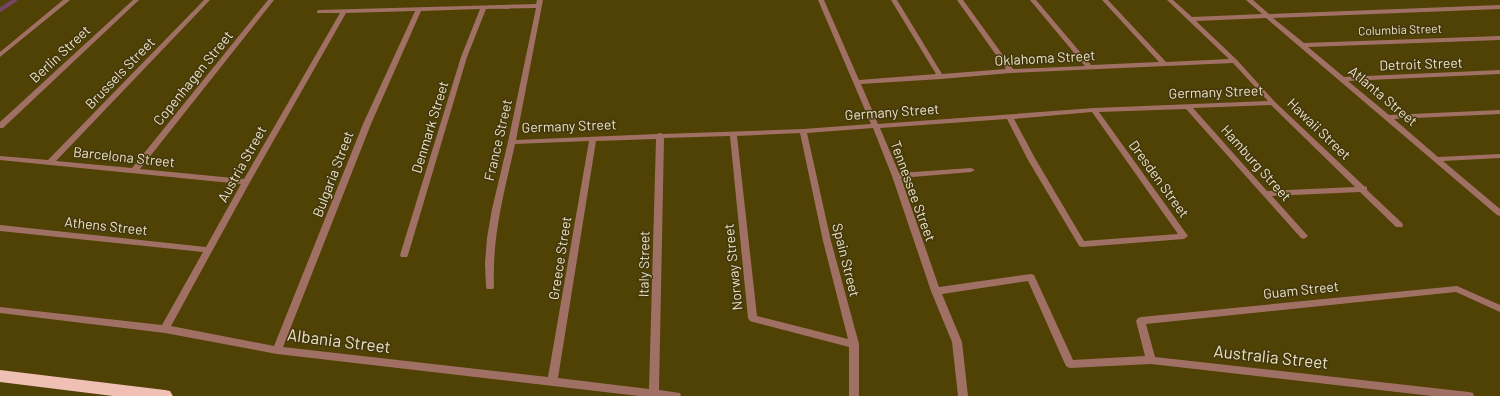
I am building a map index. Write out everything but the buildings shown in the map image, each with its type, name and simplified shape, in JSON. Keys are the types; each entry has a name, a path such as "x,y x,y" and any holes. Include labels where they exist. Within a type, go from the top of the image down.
{"highway":[{"path":"0,376 165,396"}],"street":[{"path":"0,55 67,0"},
{"name":"Berlin Street","path":"0,126 136,0"},
{"name":"Brussels Street","path":"50,163 207,0"},
{"name":"Copenhagen Street","path":"134,171 270,0"},
{"name":"Tennessee Street","path":"821,0 896,176 936,290 957,342 963,396"},
{"path":"894,0 941,77"},
{"path":"960,0 1011,71"},
{"path":"1033,0 1090,68"},
{"path":"1105,0 1165,65"},
{"name":"Hawaii Street","path":"1170,0 1192,19 1235,61 1274,103 1400,224"},
{"name":"Atlanta Street","path":"1249,0 1436,159 1499,210"},
{"path":"319,12 418,10 539,3"},
{"name":"France Street","path":"490,287 489,263 491,238 496,209 512,142 539,3"},
{"name":"Denmark Street","path":"404,255 464,57 484,7"},
{"path":"1192,19 1500,7"},
{"name":"Bulgaria Street","path":"277,350 367,124 418,10"},
{"name":"Austria Street","path":"165,330 246,182 344,11"},
{"name":"Columbia Street","path":"1301,45 1500,38"},
{"name":"Oklahoma Street","path":"857,82 1011,71 1235,61"},
{"name":"Detroit Street","path":"1343,79 1500,72"},
{"name":"Germany Street","path":"512,142 803,130 1094,110 1274,103"},
{"name":"Hamburg Street","path":"1188,107 1304,236"},
{"name":"Dresden Street","path":"1009,117 1032,160 1082,244 1184,236 1094,110"},
{"path":"1388,117 1500,112"},
{"name":"Spain Street","path":"803,130 828,241 854,344 854,396"},
{"name":"Norway Street","path":"733,133 753,318 854,344"},
{"name":"Italy Street","path":"654,393 660,135"},
{"name":"Greece Street","path":"552,382 593,139"},
{"path":"1436,159 1500,156"},
{"name":"Barcelona Street","path":"0,158 246,182"},
{"path":"896,176 971,170"},
{"path":"1265,194 1364,189"},
{"name":"Athens Street","path":"0,228 209,250"},
{"name":"Australia Street","path":"936,290 1032,277 1070,364 1151,360 1469,396"},
{"name":"Guam Street","path":"1151,360 1141,321 1457,289 1500,309"},
{"name":"Albania Street","path":"0,310 165,330 277,350 676,396"}],"waterway":[{"path":"0,10 15,0"}]}
